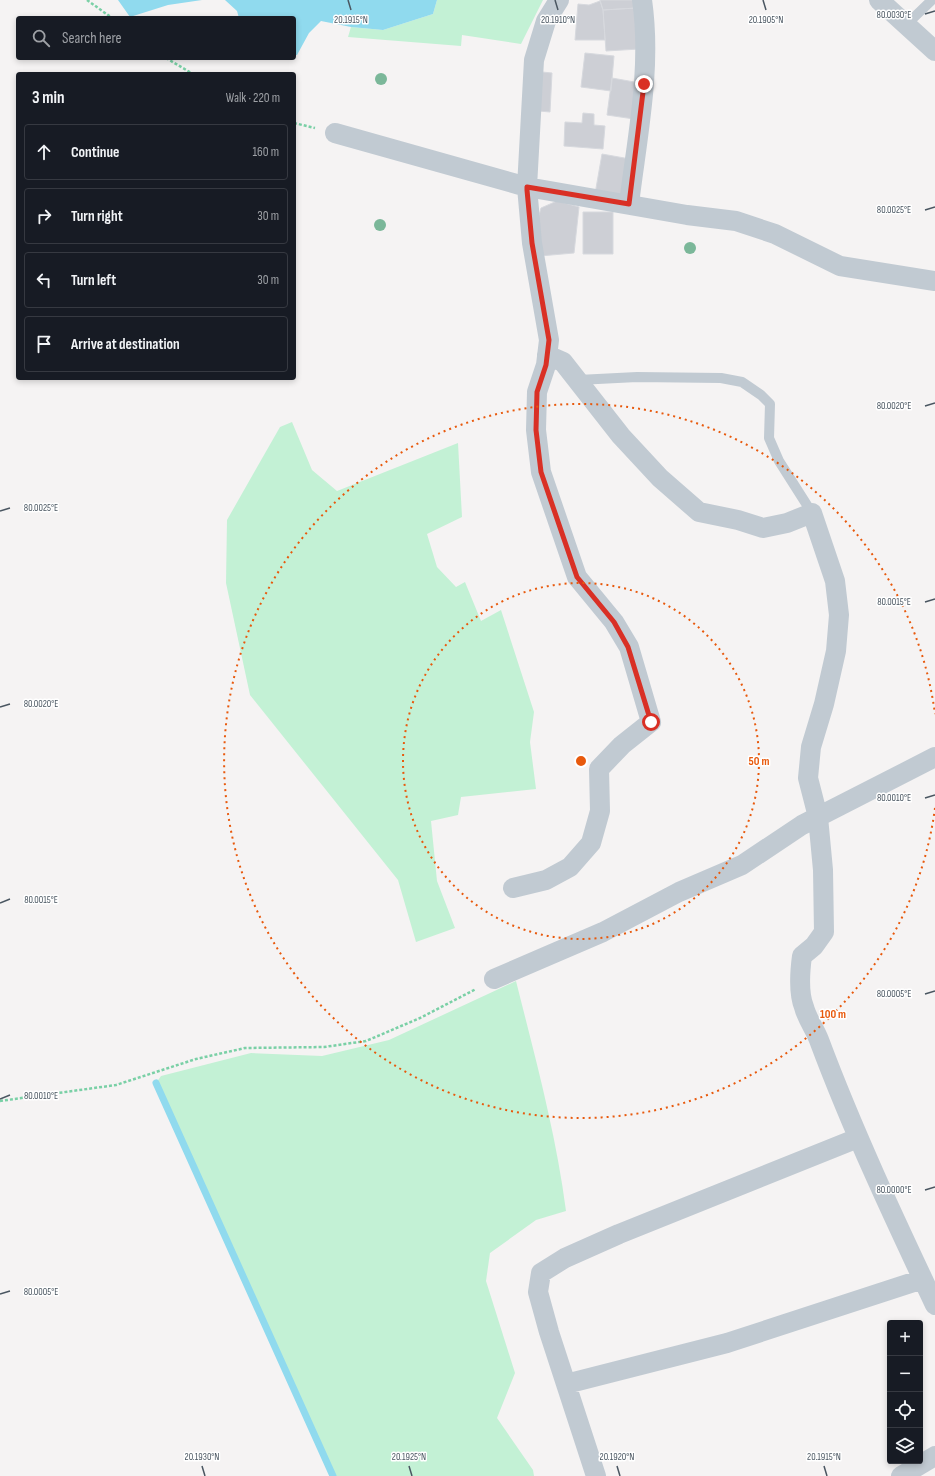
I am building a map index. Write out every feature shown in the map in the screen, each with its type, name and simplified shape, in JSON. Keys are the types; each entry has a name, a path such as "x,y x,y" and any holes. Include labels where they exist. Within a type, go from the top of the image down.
{"street":[{"path":"513,888 546,880 570,867 591,843 600,811 599,769 622,745 651,722 628,647 614,622 577,577 541,472 536,430 537,392 547,355 549,340 532,243 527,187 534,60 546,21 559,0"},
{"path":"629,204 644,84 645,22 642,0"},
{"path":"879,0 935,51"},
{"path":"335,132 527,187 736,221 775,234 840,266 935,281"},
{"path":"547,355 563,362 621,436 660,478 699,512 738,520 763,528 787,523 812,513 835,581 839,615 836,651 824,704 811,747 808,778 818,817 823,870 824,932 814,946 802,956 800,973 803,1006 818,1037 858,1138 935,1305"},
{"path":"494,979 603,932 679,892 742,865 818,817 935,757"},
{"path":"596,1476 538,1292 541,1273 565,1258 618,1234 858,1138"},
{"path":"566,1384 727,1344 923,1279"},
{"path":"901,1476 935,1456"}],"lane":[{"path":"906,25 932,0"},
{"path":"578,380 637,377 721,378 742,382 761,395 770,404 769,438 779,461 812,513"}],"path":[{"path":"87,0 109,16"},
{"path":"169,60 190,72"},
{"path":"0,1101 116,1085 196,1059 245,1048 324,1047 366,1041 420,1018 494,979"}],"green space":[{"path":"437,0 543,0 521,44 462,35 461,46 348,37 351,27 383,30 433,14"},
{"path":"292,422 312,470 337,491 458,443 462,517 427,534 437,567 456,587 465,582 481,621 501,610 534,712 530,742 536,789 461,797 458,815 431,821 437,881 455,928 416,942 398,880 250,695 226,583 227,520 280,427"},
{"path":"516,981 551,1124 566,1211 536,1220 490,1253 486,1281 515,1373 497,1418 533,1470 534,1476 333,1476 156,1083 161,1076 251,1053 322,1056 389,1040"}],"water":[{"path":"118,0 202,0 168,5 129,16"},
{"path":"225,0 437,0 433,14 383,30 351,27 321,21 309,33 297,55 296,16 238,16 237,11"}],"building":[{"path":"600,0 634,0 635,8 603,10"},
{"path":"600,1 603,10 605,40 575,40 578,4 589,5"},
{"path":"637,8 639,49 606,51 603,10"},
{"path":"585,53 614,56 611,91 581,87"},
{"path":"542,72 552,73 550,112 539,111"},
{"path":"612,78 640,83 634,119 607,115"},
{"path":"583,113 594,114 594,125 605,126 603,149 564,146 565,122 582,123"},
{"path":"602,154 630,159 623,198 595,194"},
{"path":"557,201 579,207 574,253 540,256 536,227 541,208"},
{"path":"583,212 613,212 613,254 583,254"}],"waterway":[{"path":"156,1083 333,1476"}],"route":[{"path":"644,84 629,204 527,187 527,190 532,243 549,340 546,365 537,392 536,430 541,472 577,577 614,622 628,647 651,722"}]}
